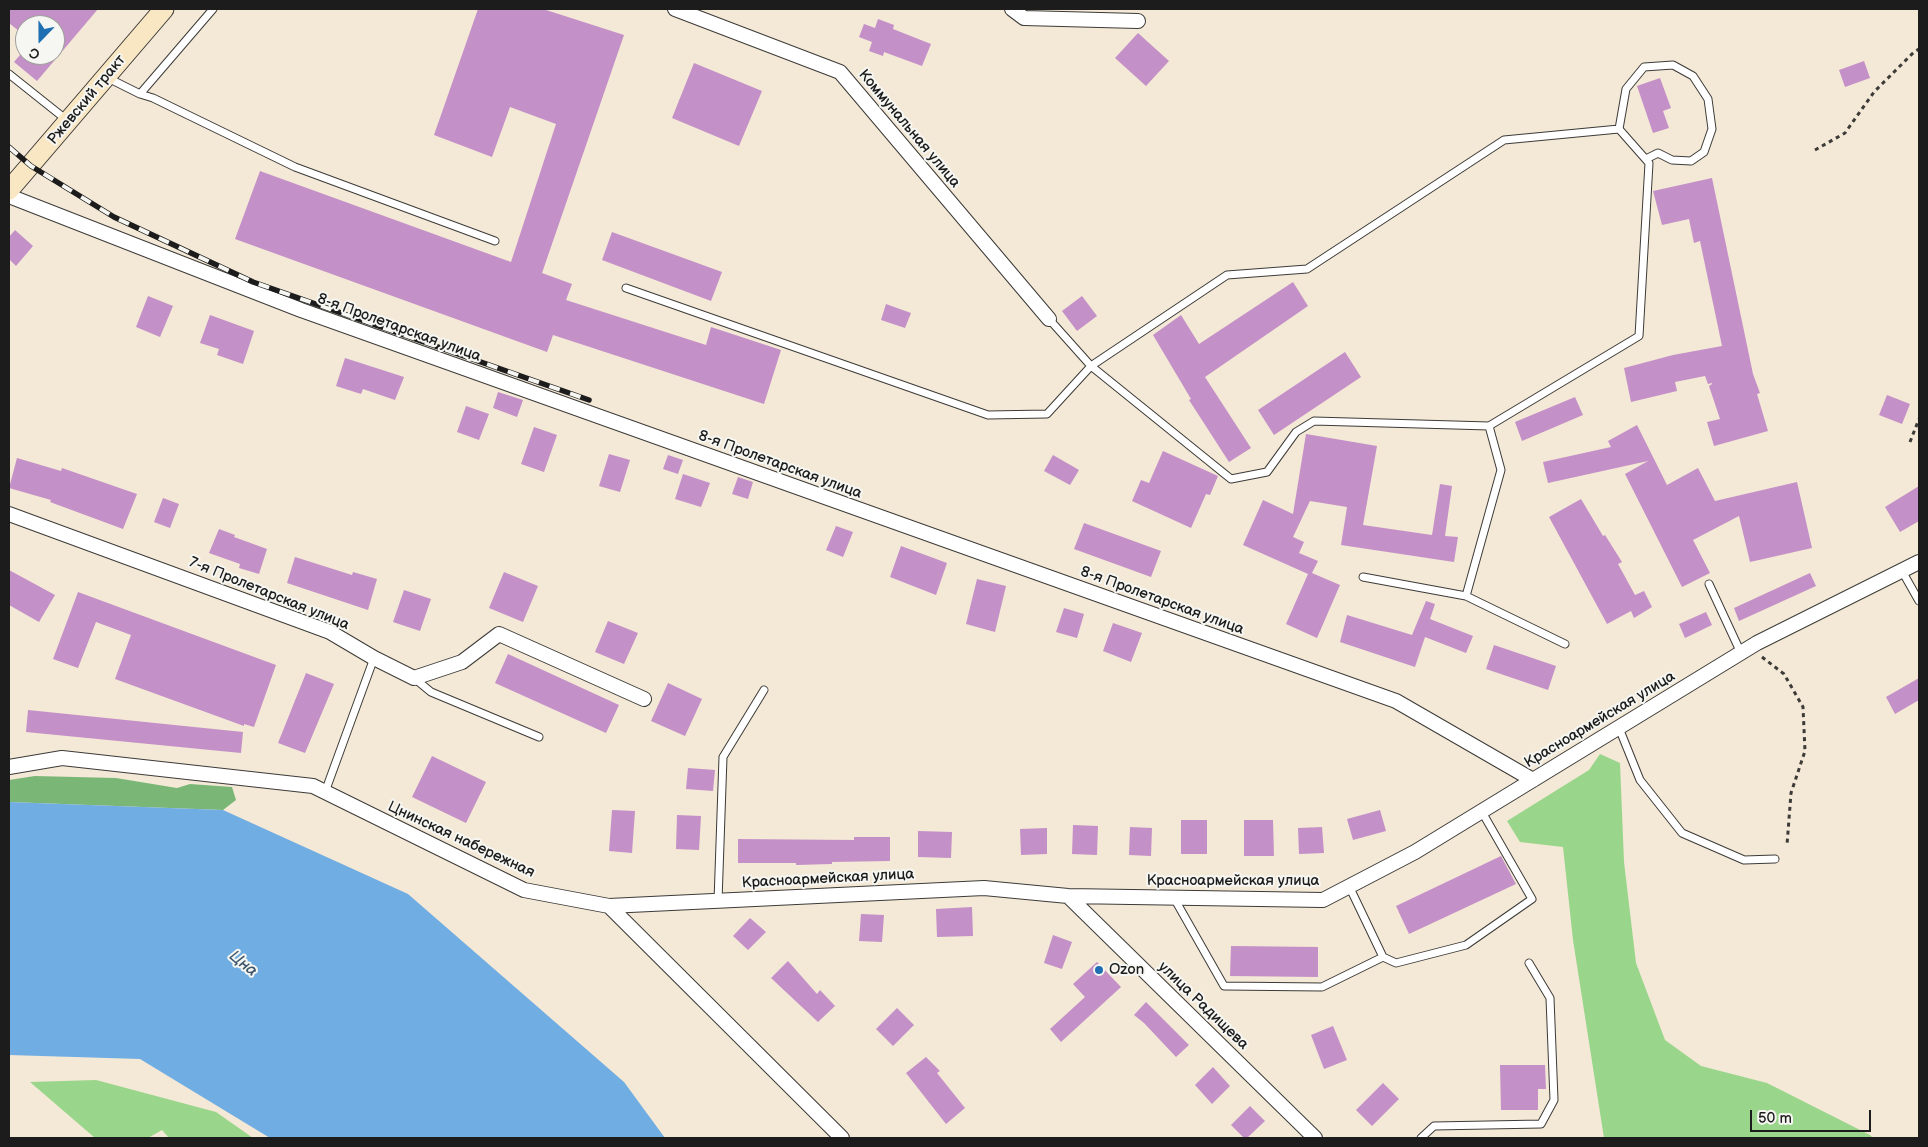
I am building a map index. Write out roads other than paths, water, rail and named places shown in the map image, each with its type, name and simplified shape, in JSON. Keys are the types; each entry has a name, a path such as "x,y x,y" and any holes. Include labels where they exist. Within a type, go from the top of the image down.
{"main road":[{"name":"Ржевский тракт","path":"9,190 164,9"}],"street":[{"name":"Коммунальная улица","path":"674,9 840,72 1049,319"},
{"path":"1012,9 1024,18 1138,21"},
{"name":"8-я Пролетарская улица","path":"9,196 311,313 1396,701 1533,780"},
{"name":"7-я Пролетарская улица","path":"9,514 330,632 374,658 414,678"},
{"name":"Красноармейская улица","path":"609,906 984,888 1068,896 1323,900 1415,852 1745,650 1919,562"},
{"path":"414,678 462,662 499,634 644,699"},
{"name":"Цнинская набережная","path":"9,767 62,758 313,786 524,890 609,906"},
{"name":"улица Радищева","path":"1068,896 1315,1138"},
{"path":"609,906 842,1138"}],"lane":[{"path":"140,94 213,9"},
{"path":"1619,128 1626,89 1644,67 1673,65 1693,76 1708,98 1712,129 1704,152 1691,162 1672,160 1658,153 1646,159"},
{"path":"9,74 69,121"},
{"path":"106,77 295,167 495,241"},
{"path":"1049,319 1090,366 1231,479 1267,472 1296,432 1314,421 1489,426 1639,336 1650,164 1619,128"},
{"path":"626,288 988,415 1047,414 1090,366 1227,275 1307,269 1504,140 1619,128"},
{"path":"1466,596 1500,470 1489,426"},
{"path":"1902,571 1919,601"},
{"path":"1363,577 1466,596 1565,644"},
{"path":"1709,584 1745,650"},
{"path":"325,792 374,658"},
{"path":"414,678 431,692 539,736"},
{"path":"718,901 723,757 764,690"},
{"path":"1619,728 1640,780 1682,833 1744,860 1775,859"},
{"path":"1349,886 1383,957 1396,963 1466,946 1532,899 1482,812"},
{"path":"1174,898 1224,986 1322,987 1383,957"},
{"path":"1421,1138 1434,1126 1541,1124 1554,1100 1550,998 1529,963"}],"water":[{"name":"Цна","path":"9,802 223,810 408,894 624,1082 665,1138 270,1138 140,1059 9,1055"}],"railway":[{"path":"9,147 31,166 114,217 253,282 589,400"}],"place":[{"name":"Ozon","path":"1099,970"}]}
